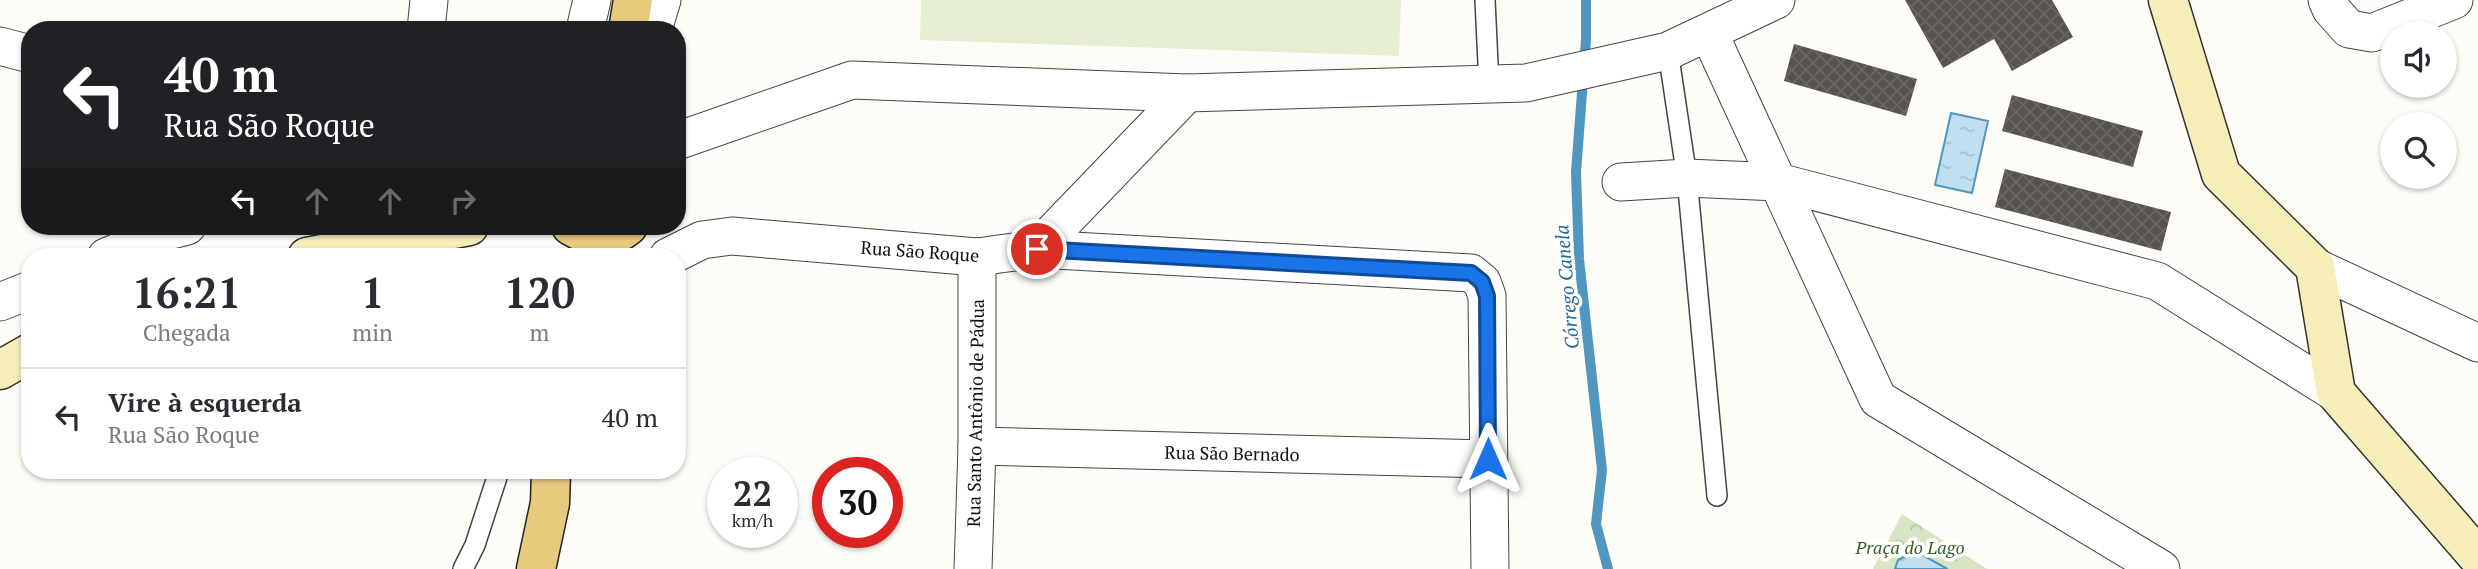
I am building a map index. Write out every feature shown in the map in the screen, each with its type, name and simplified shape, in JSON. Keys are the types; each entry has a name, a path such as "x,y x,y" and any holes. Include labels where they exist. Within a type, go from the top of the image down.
{"main road":[{"path":"630,21 633,0"},
{"path":"580,239 613,235"},
{"path":"536,569 555,481"}],"street":[{"path":"427,21 429,0"},
{"path":"587,21 592,0"},
{"path":"656,21 662,0"},
{"path":"686,138 852,80 1187,93 1526,83 1668,51 1776,0"},
{"path":"2168,0 2221,174 2315,267 2478,342"},
{"path":"2328,0 2331,9 2349,29 2372,33 2454,0"},
{"path":"1709,33 1878,399 2161,569"},
{"path":"0,46 21,52"},
{"path":"1037,249 1187,93"},
{"path":"1621,182 1687,178 1778,182 2157,281 2336,393 2478,557"},
{"path":"128,248 159,235"},
{"path":"354,248 422,235"},
{"name":"Rua São Roque","path":"686,248 702,240 733,236 977,257 1037,249 1471,273 1482,282 1487,296 1488,459"},
{"name":"Rua Santo Antônio de Pádua","path":"973,569 977,446 977,257"},
{"path":"2315,267 2336,393"},
{"path":"0,302 21,294"},
{"path":"0,370 21,358"},
{"name":"Rua São Bernado","path":"977,446 1488,459"},
{"path":"1488,459 1490,569"}],"lane":[{"path":"1485,0 1489,85"},
{"path":"1668,51 1687,178 1717,496"},
{"path":"463,569 475,545 496,479"}],"green space":[{"path":"921,0 1401,0 1399,56 920,40"},
{"name":"Praça do Lago","path":"1902,514 1987,569 1873,569"}],"water":[{"path":"1951,113 1988,121 1972,193 1935,185"},
{"path":"1915,551 1947,569 1895,569 1898,560"}],"building":[{"path":"1905,0 2052,0 2073,37 2012,71 1994,39 1943,68"},
{"path":"1794,44 1917,79 1906,116 1784,81"},
{"path":"2012,95 2143,131 2133,167 2002,131"},
{"path":"2005,169 2171,212 2161,251 1995,207"}],"waterway":[{"name":"Córrego Canela","path":"1586,0 1586,40 1576,172 1579,259 1602,470 1596,524 1608,569"}],"route":[{"path":"1037,249 1471,273 1482,282 1487,296 1488,459"}]}
